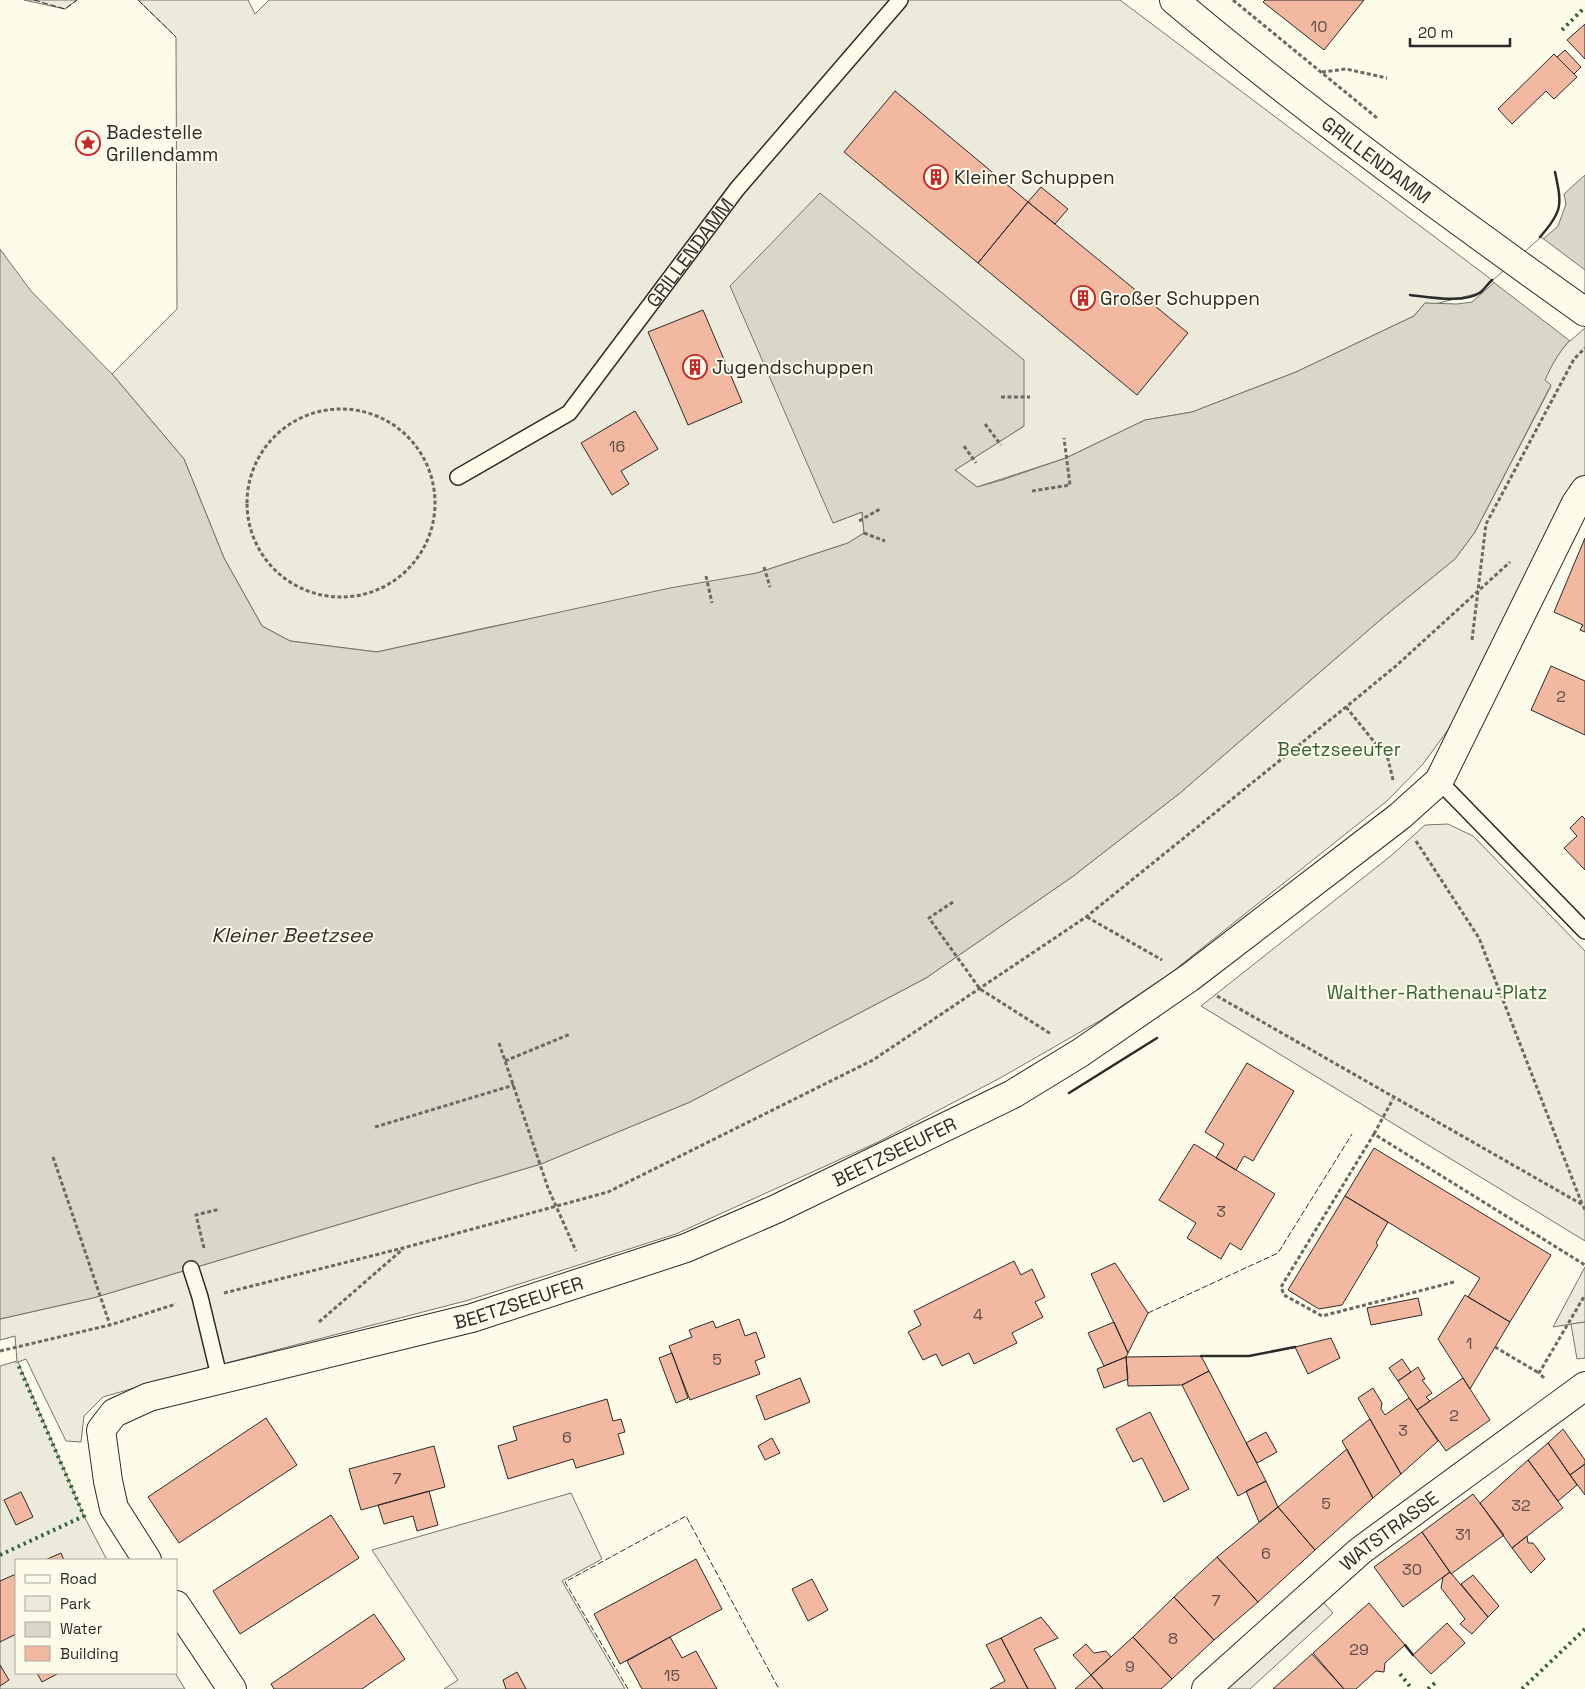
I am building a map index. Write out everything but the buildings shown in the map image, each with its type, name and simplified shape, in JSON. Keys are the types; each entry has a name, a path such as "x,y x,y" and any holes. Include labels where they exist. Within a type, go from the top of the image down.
{"street":[{"name":"GRILLENDAMM","path":"1174,0 1218,37 1466,227 1585,312"},
{"name":"BEETZSEEUFER","path":"146,1559 114,1508 108,1481 101,1430 114,1413 149,1397 472,1318 686,1248 776,1209 1013,1094 1080,1052 1189,978 1406,825 1438,781 1576,503 1585,490"},
{"name":"WATSTRASSE","path":"1206,1689 1360,1551 1576,1392"},
{"path":"178,1609 232,1689"}],"lane":[{"name":"GRILLENDAMM","path":"458,477 569,413 737,189 900,0"},
{"path":"1438,781 1585,931"},
{"path":"191,1269 200,1297 220,1380"}],"path":[{"path":"1233,0 1381,122"},
{"path":"1322,72 1346,68 1387,78"},
{"path":"1476,592 1486,524 1574,359 1585,348"},
{"path":"1001,397 1030,397"},
{"path":"357,410 385,419 410,438 433,478 436,506 431,533 420,556 408,571 382,589 361,596 330,597 301,588 262,555 248,518 248,488 256,462 270,440 288,425 315,412 357,410"},
{"path":"984,424 1001,445"},
{"path":"1032,491 1070,485 1064,438"},
{"path":"964,446 976,463"},
{"path":"859,520 880,509"},
{"path":"864,533 885,541"},
{"path":"0,1351 110,1326 200,1297 403,1248 608,1192 873,1060 1086,917 1397,665 1512,560"},
{"path":"764,567 770,587"},
{"path":"706,576 712,603"},
{"path":"1346,707 1388,759 1406,825 1456,899 1479,938 1585,1210"},
{"path":"952,902 929,918 980,989 1080,1052"},
{"path":"1086,917 1171,965 1209,992 1393,1099 1584,1205"},
{"path":"505,1061 570,1034"},
{"path":"499,1043 555,1206 589,1280"},
{"path":"375,1127 514,1085"},
{"path":"1393,1099 1374,1134 1281,1287 1284,1295 1322,1316 1454,1282"},
{"path":"1374,1134 1585,1265"},
{"path":"53,1157 110,1326"},
{"path":"205,1250 196,1215 220,1209"},
{"path":"316,1324 403,1248"},
{"path":"1539,1373 1585,1295"},
{"path":"1495,1347 1576,1392"}],"green space":[{"path":"24,0 77,0 65,9"},
{"path":"138,0 248,0 255,14 269,0 1120,0 1492,280 1479,293 1435,304 1425,303 1414,316 1296,372 1192,412 1145,420 1066,458 977,487 955,470 1024,426 833,523 862,512 864,533 848,543 757,573 485,628 377,652 290,641 262,626 224,558 184,459 112,374 177,309 176,37"},
{"name":"Beetzseeufer","path":"1585,325 1585,483 1450,727 1423,764 1387,801 1172,972 1101,1020 1002,1077 876,1143 676,1234 469,1300 176,1376 103,1397 84,1416 81,1442 66,1441 26,1359 18,1362 84,1516 106,1559 15,1559 15,1674 176,1674 185,1689 0,1689 0,1366 17,1361 15,1336 0,1340 0,1319 93,1298 541,1164 690,1102 926,978 1072,877 1180,793 1386,615 1455,559 1475,532 1551,386 1544,380 1552,364 1572,338"},
{"name":"Walther-Rathenau-Platz","path":"1448,824 1473,836 1585,951 1585,1241 1201,1006 1392,855 1425,825"},
{"path":"1585,1267 1585,1322 1553,1327"},
{"path":"571,1493 602,1559 562,1581 625,1689 444,1689 458,1680 372,1550"}],"shaded area":[{"path":"1585,1322 1585,1358 1577,1359 1571,1324"},
{"path":"1319,1597 1333,1613 1250,1689 1218,1689"}],"water":[{"name":"Kleiner Beetzsee","path":"1585,175 1585,325 1562,350 1553,364 1545,380 1551,385 1475,532 1455,559 1386,615 1180,793 1072,877 926,978 690,1102 541,1164 93,1298 0,1319 0,249 31,291 112,374 184,459 224,558 262,626 290,641 377,652 670,588 757,573 848,543 864,533 862,512 833,523 730,286 820,193 1024,360 1024,426 955,470 977,487 1066,458 1145,420 1192,412 1296,372 1414,316 1425,303 1457,304 1472,302 1558,226 1566,204 1564,194"}],"pier":[{"path":"1541,237 1585,270 1585,328 1570,341 1492,281"}],"hedge":[{"path":"1562,30 1585,7"},
{"path":"0,1555 84,1516 17,1362"},
{"path":"1522,1689 1585,1629"},
{"path":"1400,1674 1412,1689"},
{"path":"1428,1689 1436,1682"}],"fence":[{"path":"34,0 65,9 77,0"},
{"path":"138,0 176,37"},
{"path":"1148,1313 1278,1253 1352,1134"},
{"path":"628,1689 565,1582 686,1516 779,1689"}],"wall":[{"path":"1540,237 1553,221 1559,207 1559,192 1555,172"},
{"path":"1410,295 1446,299 1466,298 1481,292 1492,280"},
{"path":"1069,1093 1157,1038"},
{"path":"1201,1356 1249,1356 1295,1347"},
{"path":"1405,1645 1413,1655"}],"place":[{"name":"Badestelle Grillendamm","path":"88,143"},
{"name":"Kleiner Schuppen","path":"936,177"},
{"name":"Großer Schuppen","path":"1083,298"},
{"name":"Jugendschuppen","path":"695,367"}]}
